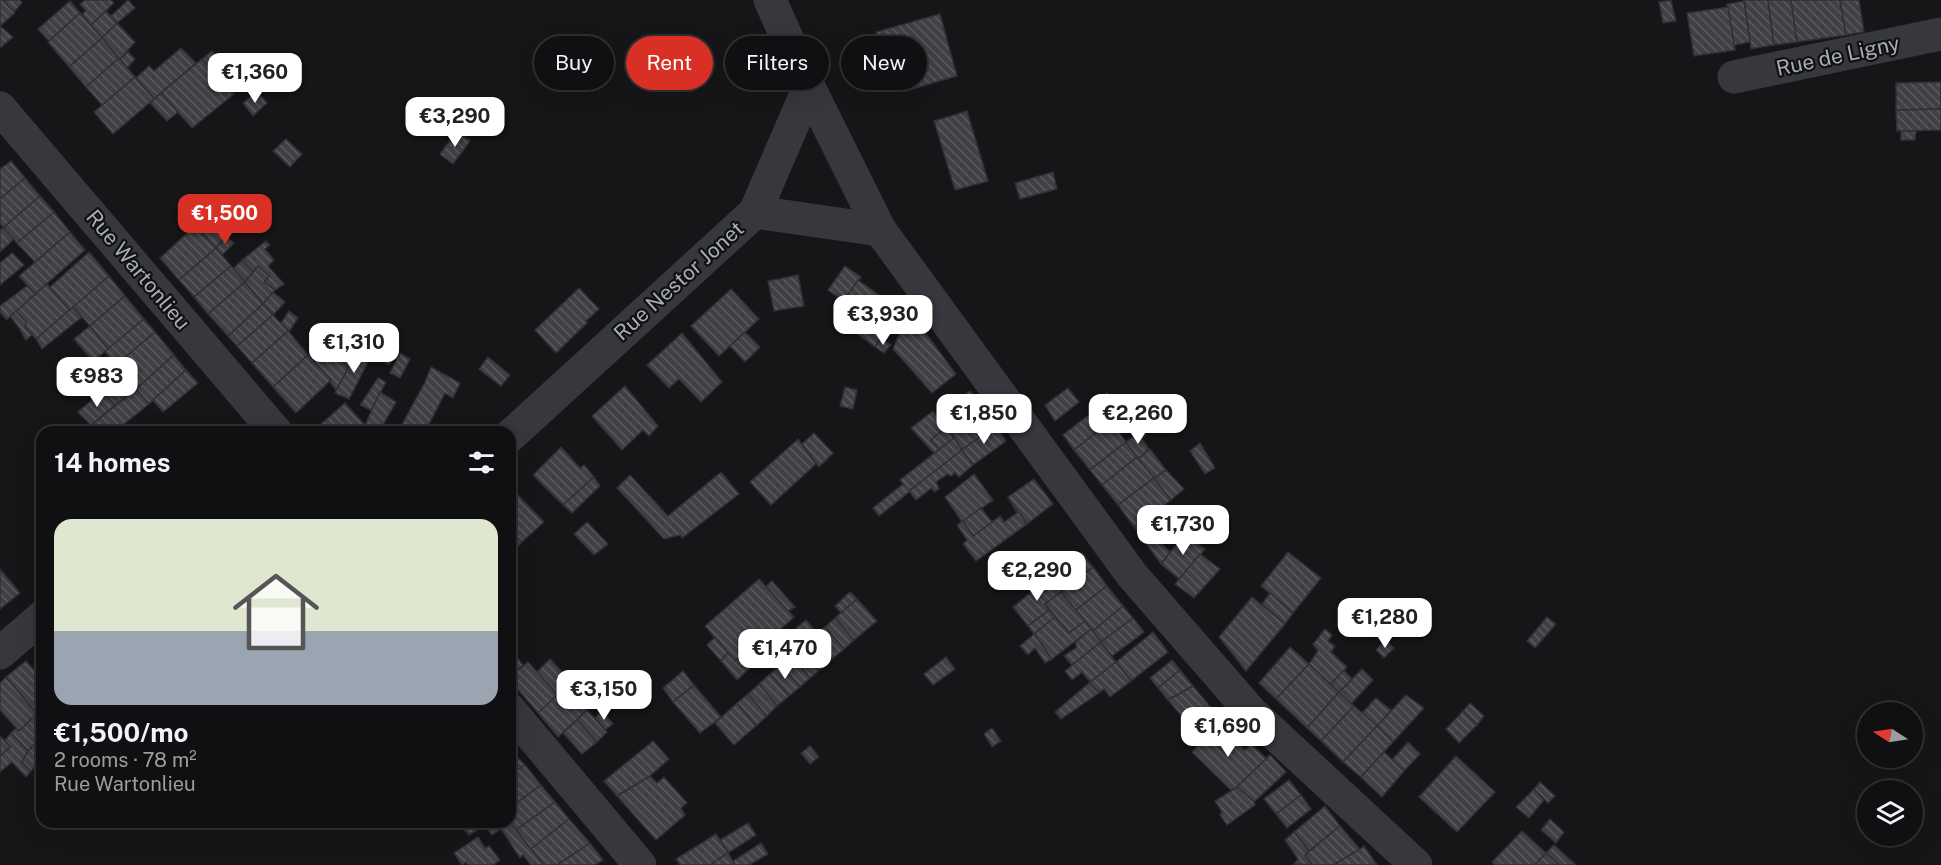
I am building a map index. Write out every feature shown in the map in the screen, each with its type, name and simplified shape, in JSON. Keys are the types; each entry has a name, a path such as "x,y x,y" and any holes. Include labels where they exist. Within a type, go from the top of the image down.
{"street":[{"path":"771,0 787,36"},
{"name":"Rue de Ligny","path":"1734,77 1941,34"},
{"path":"755,212 808,90"},
{"path":"810,90 880,230 1132,575 1252,713 1416,865"},
{"name":"Rue Wartonlieu","path":"0,108 266,426"},
{"name":"Rue Nestor Jonet","path":"516,431 755,212 880,230"},
{"path":"0,653 36,623"},
{"path":"516,717 640,865"}],"building":[{"path":"0,0 3,0 15,13 0,26"},
{"path":"3,0 20,0 22,3 14,12"},
{"path":"85,0 111,0 114,3 91,25 82,14 86,11 80,4"},
{"path":"128,0 135,8 117,23 111,16"},
{"path":"1671,0 1676,21 1663,23 1659,2"},
{"path":"1744,0 1768,0 1774,45 1751,49"},
{"path":"1768,0 1791,0 1797,42 1774,45"},
{"path":"1791,0 1840,0 1846,35 1797,42"},
{"path":"1840,0 1859,0 1864,32 1846,35"},
{"path":"70,1 80,13 49,41 38,29"},
{"path":"1744,1 1750,42 1734,45 1727,4"},
{"path":"1728,7 1735,50 1694,56 1687,13"},
{"path":"106,11 117,23 102,38 91,25"},
{"path":"80,13 102,38 69,67 48,42"},
{"path":"940,14 957,76 927,85 927,36 877,36 876,32"},
{"path":"117,23 135,42 120,59 102,38"},
{"path":"0,26 13,37 0,48"},
{"path":"102,38 119,58 86,87 69,67"},
{"path":"181,48 196,63 154,99 136,78 149,66 154,71"},
{"path":"212,51 218,59 209,66 202,59"},
{"path":"128,52 135,59 127,68 120,59"},
{"path":"119,58 135,77 102,105 86,87"},
{"path":"202,59 234,94 192,128 161,93"},
{"path":"135,77 154,99 113,134 94,112"},
{"path":"1941,82 1941,109 1896,110 1896,83"},
{"path":"161,93 178,112 167,121 150,103"},
{"path":"254,94 258,99 261,96 267,103 253,116 243,103"},
{"path":"1941,109 1941,130 1897,131 1896,110"},
{"path":"967,111 988,181 955,190 934,121"},
{"path":"457,131 470,141 453,164 440,154"},
{"path":"1901,131 1916,131 1915,140 1901,140"},
{"path":"286,139 302,154 290,167 273,151"},
{"path":"11,161 25,178 0,199 0,169"},
{"path":"1053,172 1057,189 1020,199 1015,183"},
{"path":"25,178 40,196 3,228 0,223 0,199"},
{"path":"40,196 54,212 17,243 3,228"},
{"path":"222,200 239,220 227,234 209,213"},
{"path":"196,204 206,216 188,232 178,219"},
{"path":"54,212 70,232 35,262 17,243"},
{"path":"209,213 227,234 216,248 195,226"},
{"path":"195,226 216,248 179,280 160,258"},
{"path":"3,228 14,239 0,252 0,230"},
{"path":"70,232 85,250 35,294 19,276"},
{"path":"226,236 234,243 222,255 216,248"},
{"path":"266,241 270,245 265,249 274,260 268,266 284,284 275,290 264,282 269,276 258,266 253,272 242,260"},
{"path":"216,248 231,266 194,297 179,280"},
{"path":"89,252 109,276 70,311 50,287"},
{"path":"12,253 24,265 0,285 0,263"},
{"path":"242,260 253,272 245,282 233,269"},
{"path":"231,266 245,282 208,314 194,297"},
{"path":"258,266 269,276 264,282 275,290 263,304 245,282"},
{"path":"845,266 861,277 844,301 828,290"},
{"path":"798,275 804,306 774,311 768,281"},
{"path":"109,276 125,296 90,326 73,307"},
{"path":"858,280 901,311 875,347 839,320 850,306 843,302"},
{"path":"245,282 263,304 228,336 208,314"},
{"path":"47,284 70,311 36,339 25,327 26,322 16,311"},
{"path":"27,286 35,294 7,320 0,312 0,306"},
{"path":"579,288 599,309 556,353 535,330"},
{"path":"731,289 759,319 719,356 691,326"},
{"path":"273,292 285,302 273,315 263,304"},
{"path":"125,296 144,319 108,349 90,326"},
{"path":"263,304 273,315 237,346 228,336"},
{"path":"73,307 82,317 42,349 36,339"},
{"path":"16,311 26,322 25,327 32,335 26,340 10,316"},
{"path":"289,311 298,318 289,332 281,323"},
{"path":"909,311 956,374 932,393 893,349"},
{"path":"273,315 288,331 252,363 237,346"},
{"path":"144,319 155,332 116,365 105,351"},
{"path":"90,326 108,349 93,361 74,339"},
{"path":"365,330 398,346 389,365 359,348"},
{"path":"288,331 308,355 273,387 252,363"},
{"path":"155,332 174,355 136,389 116,365"},
{"path":"745,332 760,347 745,362 730,346"},
{"path":"682,333 722,382 701,402 679,379 669,388 647,365"},
{"path":"881,338 891,345 884,353 875,347"},
{"path":"334,339 353,358 349,368 326,345"},
{"path":"326,345 349,368 336,390 331,380 311,359"},
{"path":"359,348 372,354 349,399 335,393"},
{"path":"400,353 410,359 400,378 390,373"},
{"path":"174,355 186,370 149,404 136,389"},
{"path":"308,355 331,380 296,413 273,387"},
{"path":"488,357 510,375 501,386 479,369"},
{"path":"116,365 136,389 115,405 102,391 108,386 101,378"},
{"path":"431,367 460,383 453,398 445,393 428,426 401,426"},
{"path":"186,370 198,383 163,412 153,400"},
{"path":"101,378 108,386 99,394 92,385"},
{"path":"378,378 386,382 371,410 360,405"},
{"path":"625,386 658,426 649,436 643,430 622,450 592,416"},
{"path":"845,387 857,390 853,409 840,406"},
{"path":"1068,388 1079,402 1055,421 1045,405"},
{"path":"136,389 149,404 122,426 90,426"},
{"path":"102,391 115,405 91,425 78,412"},
{"path":"970,391 981,404 948,429 937,415"},
{"path":"380,392 396,402 382,426 365,425"},
{"path":"1107,393 1118,404 1110,411 1099,399"},
{"path":"345,403 365,425 364,426 319,426"},
{"path":"981,404 996,425 962,450 948,429"},
{"path":"1099,407 1110,423 1074,450 1063,435"},
{"path":"933,411 946,427 931,440 939,449 934,453 911,428"},
{"path":"1111,421 1126,442 1090,470 1074,450"},
{"path":"996,425 1006,441 973,465 962,450"},
{"path":"946,427 954,438 939,449 931,440"},
{"path":"1142,430 1146,435 1142,439 1149,449 1138,459 1126,442"},
{"path":"814,433 833,453 819,467 802,444"},
{"path":"954,438 962,450 879,516 873,508 903,484 900,480"},
{"path":"798,439 816,464 771,505 750,482"},
{"path":"1126,442 1137,457 1102,485 1090,470"},
{"path":"1200,443 1215,468 1205,474 1190,451"},
{"path":"561,447 580,468 584,465 594,477 563,505 533,475"},
{"path":"1150,449 1166,470 1154,479 1138,459"},
{"path":"962,450 973,465 959,477 955,473 951,476 948,474 936,482 939,489 934,492 932,488 916,500 909,491"},
{"path":"1137,457 1154,478 1118,505 1102,485"},
{"path":"1166,470 1184,489 1171,500 1154,479"},
{"path":"721,472 739,494 682,538 680,535 664,539 617,488 630,475 668,516"},
{"path":"974,474 993,500 962,522 945,497"},
{"path":"594,477 600,486 572,513 563,505"},
{"path":"1154,478 1171,500 1134,527 1118,505"},
{"path":"1034,479 1053,504 1027,524 1008,497"},
{"path":"516,493 544,522 522,542 516,536"},
{"path":"1008,497 1027,524 976,561 963,544 967,540 957,525 963,521 973,536 1000,516 1004,522 1017,513"},
{"path":"1162,507 1169,521 1158,540 1170,552 1161,564 1134,527"},
{"path":"981,508 992,522 973,536 963,521"},
{"path":"587,522 608,544 594,555 574,534"},
{"path":"1185,534 1205,549 1179,579 1161,564"},
{"path":"516,536 522,542 516,548"},
{"path":"1288,552 1321,578 1293,613 1261,586"},
{"path":"1082,553 1093,567 1061,592 1050,577"},
{"path":"1200,554 1220,569 1194,598 1175,584"},
{"path":"1093,567 1107,586 1076,610 1061,592"},
{"path":"0,569 20,593 0,609"},
{"path":"1050,577 1061,592 1045,604 1049,610 1028,626 1013,607"},
{"path":"759,579 794,617 760,648 756,644 735,661 705,626"},
{"path":"772,581 795,607 788,611 766,586"},
{"path":"1107,586 1123,606 1093,631 1076,610"},
{"path":"850,592 857,599 841,613 835,606"},
{"path":"1061,592 1085,621 1069,633 1045,604"},
{"path":"1270,593 1293,613 1285,624 1262,604"},
{"path":"1252,597 1285,624 1246,671 1219,637"},
{"path":"857,599 877,621 854,640 835,618"},
{"path":"1045,604 1055,617 1034,634 1028,626 1049,610"},
{"path":"1123,606 1133,618 1101,642 1093,631"},
{"path":"1055,617 1069,633 1085,621 1091,629 1052,659 1034,634"},
{"path":"1547,617 1556,624 1535,648 1527,641"},
{"path":"835,618 854,640 844,649 825,627"},
{"path":"1133,618 1144,632 1112,656 1101,642"},
{"path":"806,620 818,634 799,650 787,636"},
{"path":"825,627 844,649 832,659 814,637"},
{"path":"1091,629 1101,642 1072,665 1064,656 1077,647 1075,643"},
{"path":"1325,629 1332,635 1328,641 1335,646 1331,652 1347,667 1331,684 1309,664 1318,651 1313,644"},
{"path":"1153,632 1168,652 1131,681 1116,662"},
{"path":"1034,634 1052,659 1045,663 1035,648 1028,655 1020,646"},
{"path":"715,637 728,653 721,661 707,645"},
{"path":"814,637 832,659 821,669 803,647"},
{"path":"1385,640 1394,648 1384,658 1376,650"},
{"path":"1101,642 1116,662 1090,682 1082,672 1072,680 1065,671"},
{"path":"756,644 765,654 737,680 721,661 728,653 735,661"},
{"path":"803,647 821,669 810,678 792,656"},
{"path":"1290,647 1309,664 1276,699 1259,683"},
{"path":"516,656 523,665 516,671"},
{"path":"792,656 810,678 800,687 781,665"},
{"path":"946,657 955,669 933,685 924,674"},
{"path":"550,659 572,683 558,695 537,672"},
{"path":"1172,660 1180,670 1158,688 1150,678"},
{"path":"26,661 36,672 36,713 6,677"},
{"path":"528,662 558,695 538,713 516,687 516,672"},
{"path":"1116,662 1131,681 1110,697 1104,689 1099,693 1089,683"},
{"path":"1309,664 1339,692 1307,728 1276,699"},
{"path":"781,665 800,687 789,696 770,674"},
{"path":"1362,669 1373,680 1351,704 1339,692"},
{"path":"1180,670 1193,686 1168,700 1158,688"},
{"path":"1344,670 1352,679 1339,692 1331,684"},
{"path":"683,671 694,685 673,702 663,688"},
{"path":"770,674 789,696 777,706 759,684"},
{"path":"6,677 36,713 19,731 0,710 0,683"},
{"path":"1089,683 1099,693 1061,719 1055,712"},
{"path":"759,684 777,706 767,716 748,694"},
{"path":"694,685 721,717 700,733 673,702"},
{"path":"567,686 587,710 558,737 538,713"},
{"path":"1193,686 1213,710 1189,725 1168,700"},
{"path":"1339,692 1354,706 1321,741 1307,728"},
{"path":"748,694 767,716 756,726 737,703"},
{"path":"1406,695 1424,708 1393,742 1377,726"},
{"path":"1376,698 1391,710 1377,726 1362,713"},
{"path":"737,703 756,726 734,745 715,723"},
{"path":"1470,703 1484,716 1477,725 1463,711"},
{"path":"1354,706 1377,726 1343,762 1321,741"},
{"path":"587,710 607,732 597,742 577,720"},
{"path":"602,711 613,724 605,730 595,718"},
{"path":"1463,711 1477,725 1459,743 1446,729"},
{"path":"36,715 36,743 28,751 11,733 16,728 19,731"},
{"path":"577,720 597,742 582,754 563,733"},
{"path":"1218,724 1245,750 1251,744 1267,759 1232,791 1192,752"},
{"path":"1377,726 1393,742 1361,777 1343,762"},
{"path":"992,728 1001,741 992,747 984,734"},
{"path":"11,733 28,751 22,762 31,771 26,777 12,762 0,772 0,756 10,747 4,741"},
{"path":"0,736 10,747 0,756"},
{"path":"653,741 669,759 650,776 617,796 604,781"},
{"path":"1408,742 1420,754 1404,771 1392,760"},
{"path":"36,743 36,765 31,771 22,762"},
{"path":"810,746 819,757 810,764 801,753"},
{"path":"1384,752 1404,771 1382,797 1361,777"},
{"path":"1270,755 1286,772 1254,802 1237,787"},
{"path":"516,756 525,765 516,771"},
{"path":"1456,756 1495,792 1457,832 1419,797"},
{"path":"525,765 541,785 516,804 516,771"},
{"path":"650,776 657,783 664,777 687,803 681,808 685,815 656,840 617,796"},
{"path":"1289,780 1301,795 1276,814 1264,799"},
{"path":"1540,782 1555,796 1548,803 1534,789"},
{"path":"541,785 555,802 516,830 516,804"},
{"path":"1237,787 1255,805 1227,825 1215,801"},
{"path":"1534,789 1544,800 1529,818 1516,807"},
{"path":"1301,795 1311,809 1287,828 1276,814"},
{"path":"555,802 569,819 531,849 516,830"},
{"path":"1325,806 1340,826 1309,851 1294,832"},
{"path":"569,819 590,843 557,865 544,865 531,849"},
{"path":"1550,819 1564,832 1556,843 1541,830"},
{"path":"748,823 756,835 728,853 720,840"},
{"path":"1340,826 1360,849 1334,865 1313,865 1305,855"},
{"path":"463,828 480,828 469,835"},
{"path":"487,828 502,828 492,835"},
{"path":"514,828 544,865 531,865 523,855 520,858 501,829"},
{"path":"1522,831 1546,853 1535,865 1495,865 1492,862"},
{"path":"1294,832 1309,851 1305,855 1313,865 1294,864 1298,859 1285,840"},
{"path":"716,834 728,853 710,865 680,865 676,859"},
{"path":"478,837 485,848 489,846 500,860 493,865 468,865 466,862 462,865 454,853"},
{"path":"590,843 603,860 595,865 557,865"},
{"path":"761,843 768,854 749,865 735,865 733,861"},
{"path":"1554,845 1576,865 1559,865 1546,853"},
{"path":"1364,846 1377,865 1334,865 1360,849"},
{"path":"728,853 735,865 710,865"},
{"path":"1546,853 1559,865 1535,865"}]}
